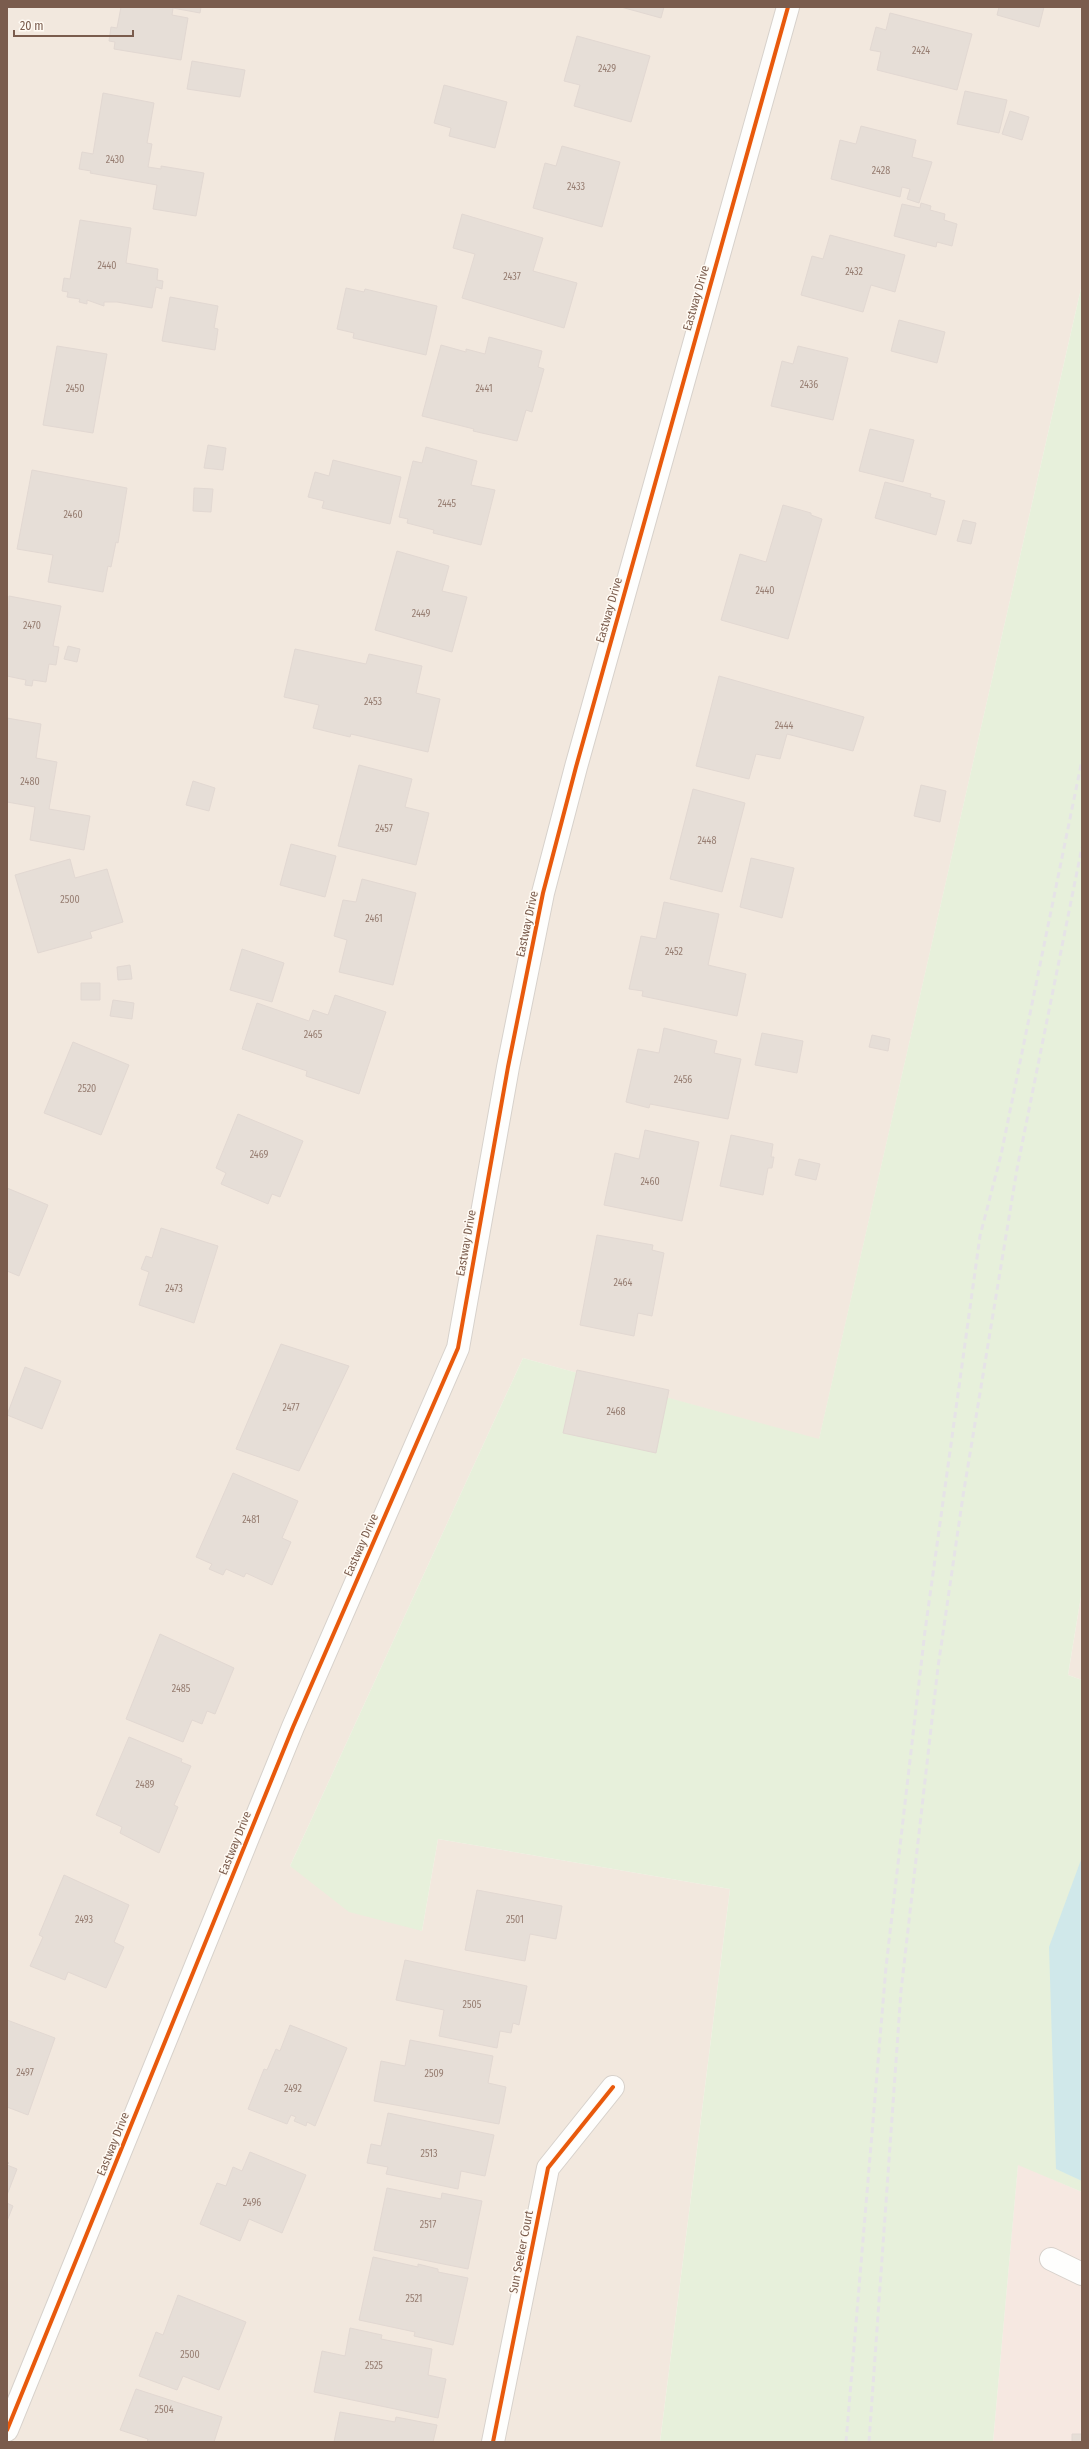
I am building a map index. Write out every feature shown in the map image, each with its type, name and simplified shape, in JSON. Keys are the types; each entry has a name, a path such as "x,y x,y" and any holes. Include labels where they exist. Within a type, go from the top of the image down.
{"street":[{"name":"Eastway Drive","path":"7,2430 293,1727 458,1348 508,1067 543,893 578,759 788,7"},
{"name":"Sun Seeker Court","path":"493,2442 548,2168 614,2087"},
{"path":"1051,2259 1082,2274"}],"shaded area":[{"path":"7,7 1082,7 1082,284 819,1440 523,1358 290,1866 422,1931 438,1839 730,1889 660,2442 7,2442"},
{"path":"1082,1590 1082,1680 1068,1675"},
{"path":"1018,2164 1082,2192 1082,2442 993,2442"}],"green space":[{"path":"1082,284 1082,1590 1068,1675 1082,1680 1082,2192 1018,2165 993,2442 660,2442 730,1889 438,1839 422,1931 349,1912 290,1866 523,1358 819,1439"}],"water":[{"path":"1082,1857 1082,2181 1056,2169 1049,1947"}],"building":[{"path":"121,7 201,7 200,13 173,8 172,15 188,18 181,60 114,49 115,42 109,41 111,27 117,28"},
{"path":"621,7 664,7 661,18"},
{"path":"999,7 1044,7 1039,27 997,15"},
{"path":"890,13 972,34 957,90 877,70 881,52 870,50 876,27 886,30"},
{"path":"577,36 650,56 631,122 574,106 580,85 564,81"},
{"path":"192,61 245,70 240,97 187,89"},
{"path":"444,85 507,102 495,148 449,136 451,128 434,123"},
{"path":"965,91 1007,100 999,133 957,124"},
{"path":"103,93 154,103 147,143 152,144 148,167 161,169 161,166 204,173 196,216 153,209 157,185 90,173 91,171 79,169 82,152 93,154"},
{"path":"1010,111 1029,117 1022,140 1002,134"},
{"path":"861,126 916,140 912,157 932,162 919,203 907,199 910,189 902,187 900,197 831,179 840,140 856,144"},
{"path":"562,146 620,162 602,227 533,208 545,163 556,166"},
{"path":"921,203 931,206 930,210 945,214 944,220 957,224 952,246 937,242 936,247 894,236 902,204 920,208"},
{"path":"462,214 543,238 533,271 577,283 564,328 462,298 475,254 453,248"},
{"path":"80,220 131,228 126,263 158,269 157,280 163,281 162,289 156,287 152,308 117,302 104,302 104,306 87,300 87,304 79,302 80,299 67,297 68,292 62,291 64,278 70,279"},
{"path":"830,235 905,255 895,292 871,285 863,312 801,295 812,256 823,259"},
{"path":"346,288 364,292 365,289 437,306 426,355 353,338 354,333 337,329"},
{"path":"170,297 218,306 214,328 218,329 215,350 162,341"},
{"path":"899,320 945,332 937,363 891,351"},
{"path":"489,337 542,351 538,367 544,369 532,412 526,410 517,441 473,431 474,429 422,416 441,345 466,352 466,349 485,354"},
{"path":"57,346 107,354 93,433 43,425"},
{"path":"798,346 848,358 833,420 771,406 782,361 793,364"},
{"path":"870,429 914,440 903,482 859,471"},
{"path":"208,445 226,448 223,470 204,468"},
{"path":"426,447 477,461 471,485 495,490 481,545 433,533 434,530 407,523 408,519 399,517 413,461 422,463"},
{"path":"333,460 401,477 390,524 322,508 324,501 308,497 315,472 329,476"},
{"path":"32,470 127,488 118,543 116,542 111,567 108,566 103,592 48,582 53,555 17,549"},
{"path":"885,482 931,494 930,497 945,501 936,535 875,518"},
{"path":"194,488 213,489 211,512 193,511"},
{"path":"783,505 811,513 811,515 822,519 788,639 721,620 740,554 766,562"},
{"path":"963,520 976,523 971,544 957,541"},
{"path":"397,551 449,566 442,591 467,597 452,652 375,630"},
{"path":"9,596 61,606 53,646 59,647 56,665 49,664 46,682 33,680 32,686 25,685 26,680 7,676"},
{"path":"68,646 80,649 77,662 64,659"},
{"path":"295,649 366,664 369,654 422,666 416,693 440,699 428,752 351,734 350,737 313,728 319,705 284,697"},
{"path":"719,676 864,717 853,751 787,734 780,759 756,754 749,779 696,766"},
{"path":"7,718 41,724 36,758 57,762 49,809 90,816 84,850 30,840 35,807 7,802"},
{"path":"359,765 412,779 405,807 429,813 416,865 338,846"},
{"path":"193,781 215,788 209,811 186,805"},
{"path":"921,785 946,791 940,822 914,816"},
{"path":"693,789 745,803 722,892 670,879"},
{"path":"291,844 336,856 325,897 280,885"},
{"path":"751,858 794,868 782,918 740,907"},
{"path":"70,859 75,878 107,869 123,922 90,932 92,938 38,953 15,875"},
{"path":"362,879 416,893 393,985 339,972 347,940 334,936 343,900 356,902"},
{"path":"664,902 719,914 708,965 746,974 737,1016 642,996 643,991 629,989 641,936 656,939"},
{"path":"242,949 284,963 272,1002 230,990"},
{"path":"130,965 132,979 118,980 117,967"},
{"path":"81,983 100,983 100,1000 81,1000"},
{"path":"335,995 386,1012 359,1094 306,1076 307,1071 242,1049 257,1003 309,1021 313,1010 328,1015"},
{"path":"113,1000 134,1003 132,1019 110,1016"},
{"path":"664,1028 717,1041 714,1053 741,1059 728,1119 650,1104 649,1108 626,1102 638,1049 659,1053"},
{"path":"762,1033 803,1041 797,1073 755,1065"},
{"path":"872,1035 890,1039 888,1051 869,1047"},
{"path":"73,1042 129,1065 101,1135 44,1113"},
{"path":"238,1114 303,1141 280,1197 272,1194 268,1204 221,1184 226,1173 216,1168"},
{"path":"645,1130 699,1142 682,1221 604,1205 615,1153 639,1159"},
{"path":"731,1135 773,1144 771,1157 774,1157 772,1168 768,1168 763,1195 720,1186"},
{"path":"799,1159 820,1164 816,1180 795,1175"},
{"path":"7,1188 48,1205 19,1276 7,1271"},
{"path":"161,1228 218,1246 194,1323 139,1305 149,1272 141,1269 146,1256 152,1258"},
{"path":"597,1235 653,1245 652,1250 664,1253 652,1316 638,1313 634,1336 580,1325"},
{"path":"281,1344 349,1366 299,1471 236,1449"},
{"path":"25,1367 61,1381 42,1429 7,1415"},
{"path":"577,1370 669,1390 656,1453 563,1433"},
{"path":"233,1473 298,1501 282,1538 291,1542 272,1585 246,1573 244,1577 226,1569 223,1575 209,1569 212,1564 196,1557"},
{"path":"160,1634 234,1668 215,1714 207,1711 202,1724 192,1720 183,1742 126,1719"},
{"path":"129,1737 182,1759 181,1762 191,1766 174,1805 178,1807 159,1853 120,1833 122,1827 96,1815"},
{"path":"64,1875 129,1905 114,1942 124,1947 106,1988 68,1972 65,1980 30,1966 43,1937 39,1935"},
{"path":"477,1890 562,1906 556,1939 530,1934 525,1961 465,1950"},
{"path":"405,1960 527,1986 519,2025 513,2023 511,2033 500,2031 497,2048 439,2036 444,2010 396,2000"},
{"path":"7,2020 55,2038 28,2115 7,2107"},
{"path":"290,2025 347,2048 315,2126 307,2122 306,2126 294,2121 296,2117 291,2115 287,2124 248,2109 264,2069 267,2070 276,2049 280,2051"},
{"path":"410,2040 493,2056 488,2083 506,2087 499,2124 374,2101 381,2061 405,2066"},
{"path":"388,2113 494,2135 485,2176 461,2171 458,2189 386,2174 388,2167 367,2163 371,2144 381,2146"},
{"path":"250,2152 306,2175 282,2233 249,2219 240,2241 200,2224 217,2183 226,2186 233,2167 242,2171"},
{"path":"7,2165 17,2169 7,2195"},
{"path":"387,2188 441,2199 442,2193 482,2201 468,2269 374,2250"},
{"path":"7,2203 13,2206 7,2221"},
{"path":"373,2257 418,2267 418,2264 438,2269 438,2272 468,2278 453,2345 414,2336 415,2332 359,2320"},
{"path":"178,2295 246,2322 219,2390 183,2376 177,2390 139,2376 156,2332 163,2335"},
{"path":"350,2328 382,2335 381,2339 432,2349 428,2375 446,2379 438,2418 314,2392 322,2351 345,2356"},
{"path":"136,2389 222,2417 214,2442 147,2442 148,2439 120,2430"},
{"path":"340,2412 395,2422 396,2417 437,2425 433,2442 334,2442"},
{"path":"1072,2434 1082,2434 1082,2442 1072,2442"}],"railway":[{"path":"846,2442 886,1967 925,1631 980,1236 1001,1155 1082,760"},
{"path":"869,2442 901,1991 938,1667 963,1496 1017,1169 1082,847"}],"cycle path":[{"path":"7,2430 293,1727 458,1348 508,1067 543,893 576,767 788,7"},
{"path":"493,2442 548,2168 613,2087"}]}
